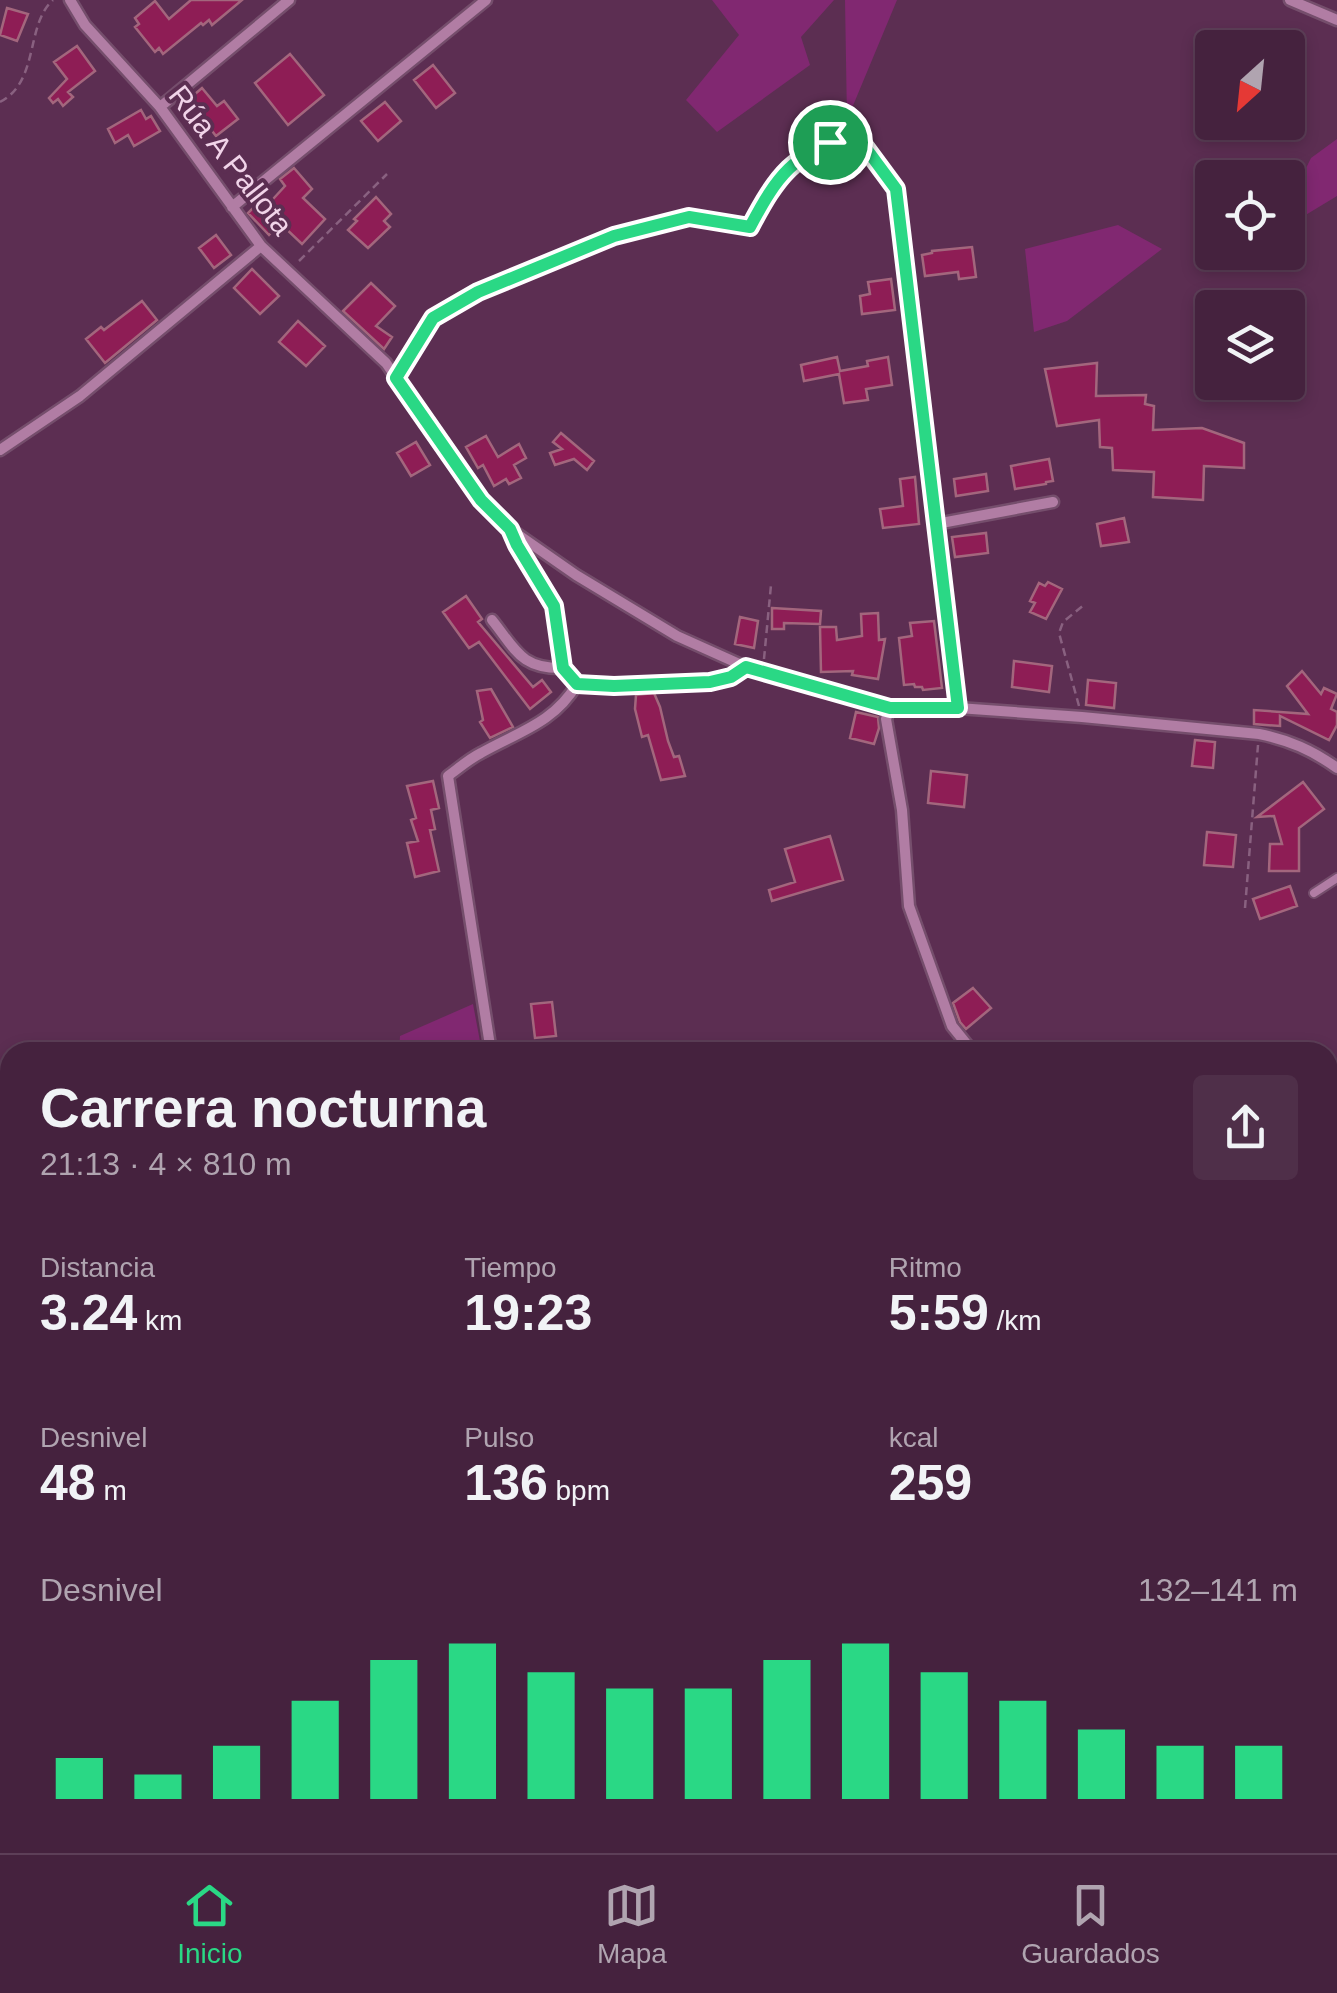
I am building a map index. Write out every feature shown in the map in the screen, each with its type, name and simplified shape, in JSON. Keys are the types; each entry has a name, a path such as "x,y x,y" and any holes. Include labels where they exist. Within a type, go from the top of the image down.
{"street":[{"name":"Rúa A Pallota","path":"70,0 86,25 160,106 260,246 386,363 481,500 510,529"},
{"path":"160,106 288,0"},
{"path":"232,207 486,0"},
{"path":"1290,0 1337,20"},
{"path":"896,189 958,708"},
{"path":"0,450 80,396 260,246"},
{"path":"936,524 1053,502"},
{"path":"510,529 576,575 678,636 746,667 890,708 958,708 1259,734 1286,739 1337,768"},
{"path":"510,529 554,606 563,668 577,684 710,682 731,677 746,667"},
{"path":"492,620 520,656 533,666 563,668"},
{"path":"489,1042 448,776 476,755 538,725 577,684"},
{"path":"890,708 886,719 902,810 909,906 952,1026 965,1042"}],"lane":[{"path":"1314,893 1337,878"}],"path":[{"path":"0,102 14,95 34,47 43,9 53,0"},
{"path":"396,378 433,318 478,292 614,236 689,217 750,227 770,188 790,165 830,142 851,136 862,143 896,189"},
{"path":"288,272 386,174"},
{"path":"762,671 771,585"},
{"path":"1082,717 1060,633 1064,622 1084,604"},
{"path":"1246,908 1259,734"}],"shaded area":[{"path":"712,0 834,0 801,37 810,65 717,132 686,100 739,35"},
{"path":"845,0 897,0 847,120"},
{"path":"1337,139 1337,196 1305,215 1305,170 1311,158"},
{"path":"1118,225 1162,249 1067,321 1034,332 1025,249"},
{"path":"473,1004 480,1042 400,1042 400,1036"}],"building":[{"path":"191,0 242,0 212,25 209,20 201,23 163,54 159,48 155,52 135,27 139,24 135,18 155,1 169,19"},
{"path":"7,8 28,14 17,41 0,35"},
{"path":"77,46 95,71 68,92 73,97 63,106 58,99 53,103 49,98 67,79 54,62"},
{"path":"290,54 324,95 288,125 255,83"},
{"path":"433,65 455,93 436,108 414,80"},
{"path":"202,88 217,106 224,101 238,119 216,136 188,100"},
{"path":"385,102 401,121 378,141 361,121"},
{"path":"141,110 146,119 151,116 160,131 134,146 128,135 115,143 108,129"},
{"path":"294,168 312,189 303,198 325,219 302,244 280,223 269,235 248,213 256,205 262,211 285,186 280,179"},
{"path":"376,197 391,214 384,221 390,227 368,248 348,230"},
{"path":"216,235 231,255 214,268 199,248"},
{"path":"972,247 976,277 959,279 958,272 925,276 922,255"},
{"path":"252,269 279,296 260,314 234,288"},
{"path":"891,279 895,310 862,314 860,296 870,294 868,282"},
{"path":"371,283 395,306 376,326 392,337 384,349 343,311"},
{"path":"142,301 157,320 105,363 86,339"},
{"path":"298,321 325,346 306,366 279,342"},
{"path":"837,357 840,371 868,366 867,361 888,357 892,385 866,389 868,400 844,403 839,374 804,381 801,365"},
{"path":"1097,363 1096,396 1146,395 1145,404 1154,406 1153,430 1202,428 1244,443 1244,468 1204,466 1203,500 1153,497 1154,472 1113,470 1112,448 1100,447 1099,420 1057,426 1045,369"},
{"path":"561,433 594,461 587,470 574,459 555,465 550,453 562,449 553,442"},
{"path":"486,436 498,457 519,444 526,458 514,465 521,478 509,484 506,479 494,486 483,465 478,468 466,447"},
{"path":"416,442 430,465 411,476 397,453"},
{"path":"1049,459 1053,481 1015,489 1011,466"},
{"path":"986,474 988,491 956,496 954,479"},
{"path":"915,477 919,524 883,528 880,509 903,506 900,479"},
{"path":"1124,518 1129,542 1101,546 1097,524"},
{"path":"986,533 988,553 955,557 952,537"},
{"path":"1048,582 1062,589 1046,619 1030,612 1035,603 1030,601 1039,583 1045,586"},
{"path":"466,596 482,619 478,622 533,687 542,680 551,692 530,709 479,642 469,648 443,612"},
{"path":"772,608 821,611 820,624 784,623 784,629 772,629"},
{"path":"878,613 879,640 885,639 878,679 852,675 853,671 821,672 820,627 836,627 837,640 862,636 861,614"},
{"path":"740,617 758,621 754,648 735,644"},
{"path":"934,621 942,688 923,690 914,684 904,685 899,638 912,636 910,623"},
{"path":"1014,661 1052,666 1049,692 1012,687"},
{"path":"1302,671 1321,694 1324,688 1337,694 1331,709 1337,712 1337,725 1329,740 1280,716 1280,726 1254,724 1254,710 1308,714 1287,686"},
{"path":"1088,680 1116,683 1114,708 1086,705"},
{"path":"491,689 513,727 490,738 480,722 483,720 477,691"},
{"path":"654,693 668,741 674,757 679,756 685,776 661,780 648,735 642,737 636,695"},
{"path":"856,712 878,717 874,744 850,738"},
{"path":"1195,740 1215,742 1213,768 1192,766"},
{"path":"931,771 967,775 964,807 928,803"},
{"path":"433,781 439,808 431,810 435,829 430,830 439,871 415,877 407,843 418,841 411,820 416,818 407,786"},
{"path":"1303,782 1324,809 1299,828 1299,871 1269,871 1270,844 1282,844 1274,816 1257,817"},
{"path":"1207,832 1236,835 1233,867 1204,865"},
{"path":"830,836 843,880 772,901 769,890 795,882 785,849"},
{"path":"1290,886 1297,906 1260,919 1253,899"},
{"path":"973,988 991,1008 966,1029 953,1003"},
{"path":"552,1002 556,1036 535,1038 531,1004"}],"route":[{"path":"851,136 862,143 896,189 958,708 890,708 746,667 731,677 710,682 577,684 563,668 554,606 510,529 481,500 396,378 433,318 478,292 614,236 689,217 750,227 770,188 790,165 830,142 851,136"}]}
